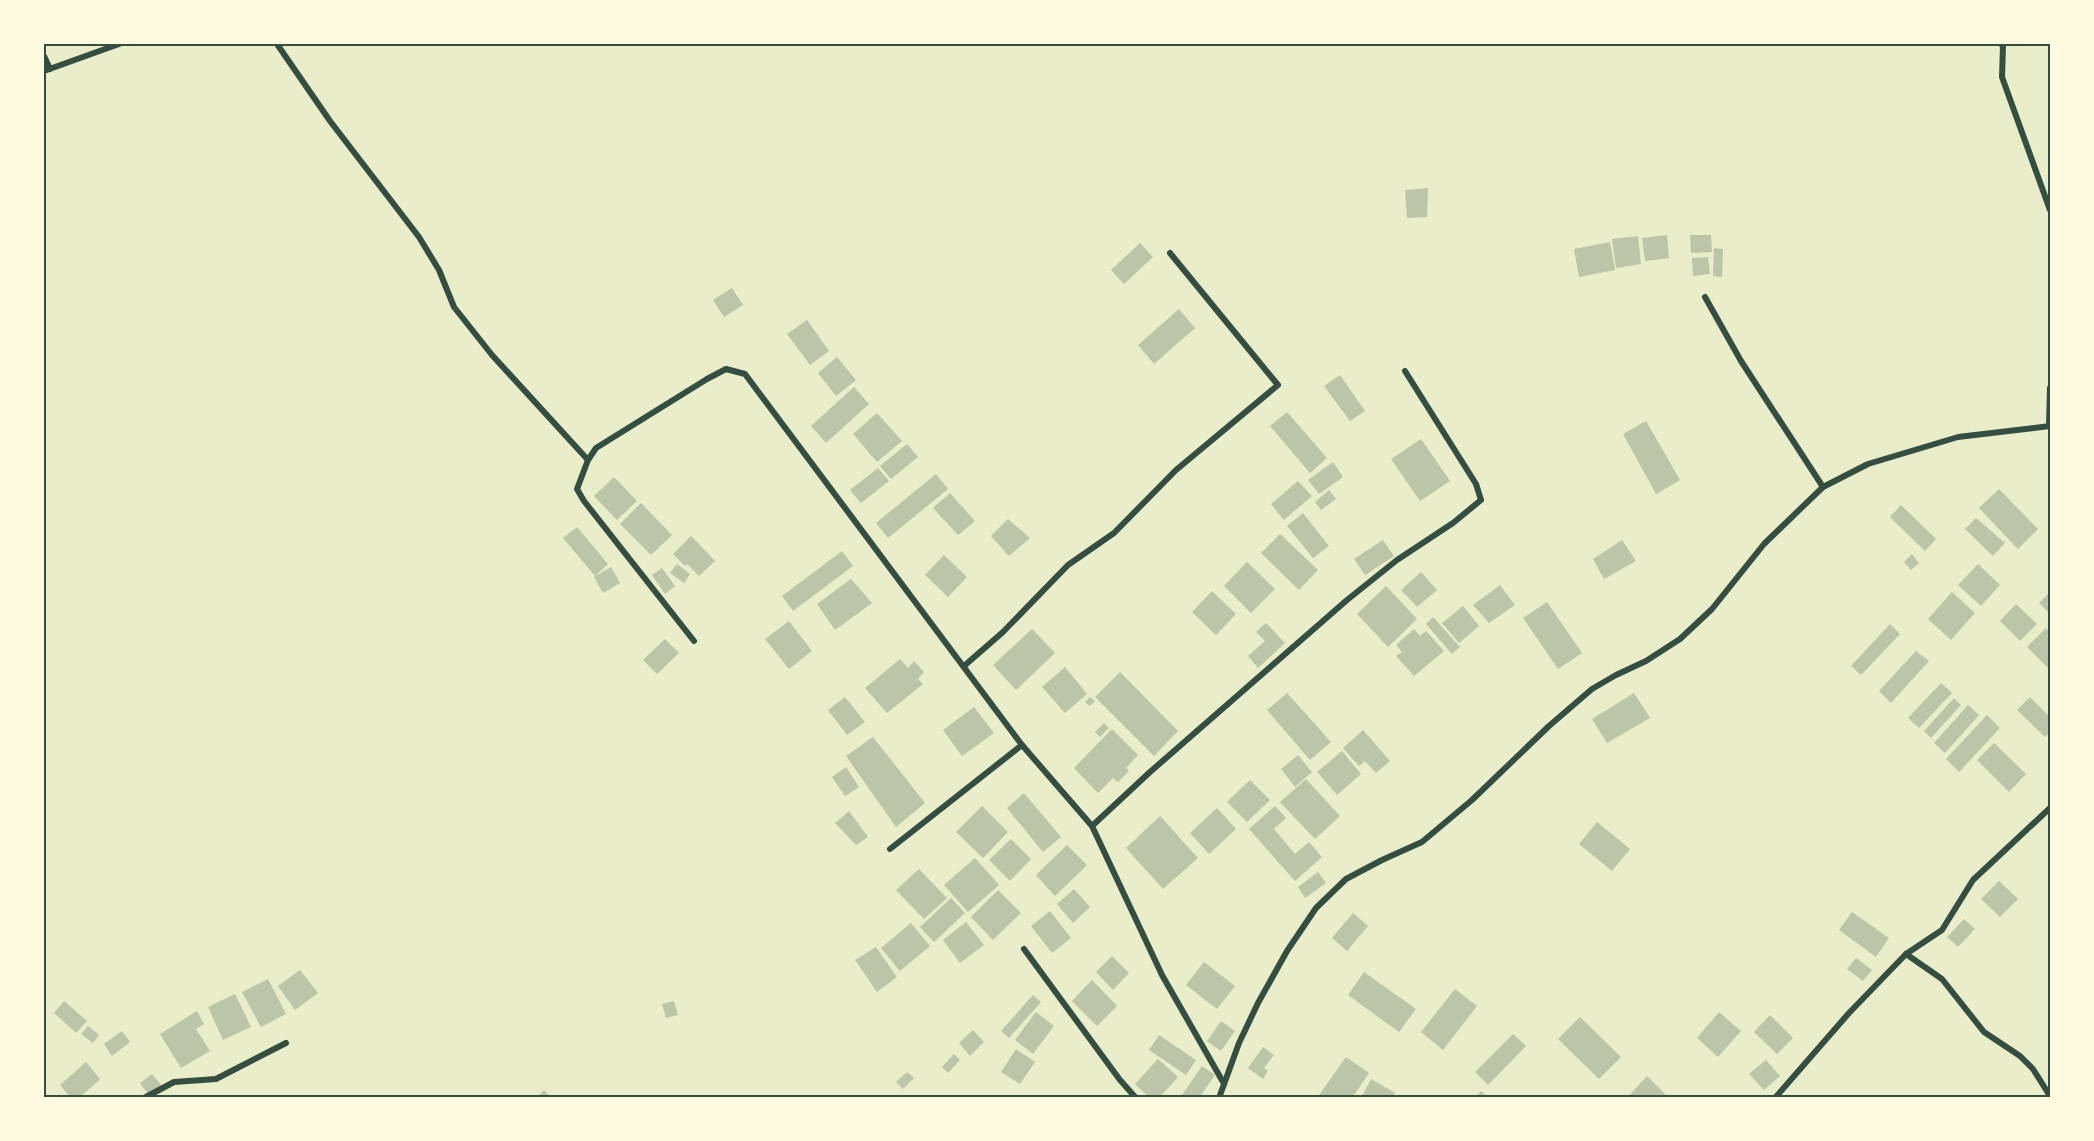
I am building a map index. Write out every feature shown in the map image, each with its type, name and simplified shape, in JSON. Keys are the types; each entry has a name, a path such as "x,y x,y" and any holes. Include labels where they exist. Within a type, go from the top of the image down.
{"street":[{"path":"44,56 47,70 118,44"},
{"path":"277,44 330,121 419,237 439,270 454,306 492,355 588,460"},
{"path":"2001,44 2002,77 2050,210"},
{"path":"964,666 1003,632 1068,564 1114,533 1176,470 1278,385 1170,254"},
{"path":"1705,297 1741,361 1823,487"},
{"path":"694,641 577,489 588,460 596,448 726,369 746,375 1022,745 1092,826 1162,975 1223,1082"},
{"path":"1092,826 1150,772 1347,600 1397,560 1453,523 1481,500 1476,484 1406,371"},
{"path":"1219,1098 1223,1082 1258,1003 1287,951 1316,908 1346,879 1422,842 1472,800 1541,732 1592,689 1646,661 1680,639 1712,609 1764,544 1823,487 1868,464 1958,437 2050,426 2050,388"},
{"path":"890,849 1022,745"},
{"path":"1775,1098 1849,1013 1906,954 1941,930 1973,880 2050,808"},
{"path":"1024,949 1120,1080 1136,1098"},
{"path":"1906,954 1942,979 1984,1032 2020,1056 2033,1070 2050,1096"},
{"path":"144,1098 174,1082 216,1079 286,1043"}],"building":[{"path":"1428,188 1427,217 1407,218 1405,190"},
{"path":"1667,235 1669,258 1645,261 1642,238"},
{"path":"1690,235 1711,235 1712,252 1691,253"},
{"path":"1638,236 1641,264 1616,268 1612,239"},
{"path":"1610,242 1615,270 1579,277 1574,249"},
{"path":"1140,243 1153,257 1124,284 1111,270"},
{"path":"1714,248 1723,249 1722,277 1713,276"},
{"path":"1708,257 1710,274 1693,276 1692,258"},
{"path":"732,288 743,305 724,317 713,300"},
{"path":"1179,309 1195,328 1154,364 1138,345"},
{"path":"807,320 829,351 810,365 787,334"},
{"path":"837,357 856,380 836,396 818,373"},
{"path":"1340,375 1365,411 1350,421 1324,386"},
{"path":"854,387 869,404 826,443 811,426"},
{"path":"1287,412 1327,458 1310,473 1270,426"},
{"path":"877,413 902,441 877,462 853,434"},
{"path":"1646,421 1680,480 1656,494 1623,434"},
{"path":"1421,439 1450,481 1420,501 1391,459"},
{"path":"907,444 918,457 891,479 880,466"},
{"path":"1333,462 1343,477 1319,494 1308,480"},
{"path":"878,468 889,481 861,503 850,490"},
{"path":"936,474 948,489 888,538 876,523"},
{"path":"614,477 637,501 617,520 594,496"},
{"path":"1298,481 1312,496 1284,520 1271,504"},
{"path":"1999,489 2038,529 2018,549 1979,508"},
{"path":"1329,490 1336,499 1321,510 1315,502"},
{"path":"950,493 975,521 958,535 933,508"},
{"path":"641,503 672,535 651,555 620,524"},
{"path":"1901,505 1936,539 1925,551 1890,517"},
{"path":"1303,513 1329,546 1313,558 1287,526"},
{"path":"1976,518 2005,543 1993,556 1965,529"},
{"path":"1008,519 1030,538 1009,556 991,536"},
{"path":"577,527 608,564 595,576 563,538"},
{"path":"1280,534 1318,570 1299,590 1261,553"},
{"path":"691,536 715,561 699,576 673,554"},
{"path":"1383,540 1394,556 1365,575 1354,559"},
{"path":"1622,540 1636,561 1604,579 1593,559"},
{"path":"842,551 853,566 793,611 782,596"},
{"path":"1912,554 1919,563 1911,570 1904,562"},
{"path":"944,555 967,577 948,597 925,575"},
{"path":"1247,562 1275,589 1251,613 1224,586"},
{"path":"677,564 690,574 684,583 670,573"},
{"path":"1978,564 2000,585 1981,606 1958,585"},
{"path":"611,567 620,583 603,593 594,577"},
{"path":"662,568 675,586 665,594 652,575"},
{"path":"1421,572 1437,590 1417,607 1401,590"},
{"path":"851,579 872,603 835,630 817,604"},
{"path":"1500,585 1515,605 1489,623 1473,605"},
{"path":"1386,586 1417,619 1388,647 1357,614"},
{"path":"1212,591 1236,614 1216,635 1192,612"},
{"path":"1952,592 1975,613 1951,640 1928,619"},
{"path":"2050,592 2050,614 2039,603"},
{"path":"1547,602 1582,653 1558,669 1523,618"},
{"path":"2016,604 2037,624 2020,641 2000,621"},
{"path":"1463,606 1479,626 1459,643 1442,623"},
{"path":"1433,617 1460,647 1452,654 1426,624"},
{"path":"789,621 812,651 789,669 765,639"},
{"path":"1266,623 1285,643 1258,668 1248,656 1265,641 1256,632"},
{"path":"1890,624 1900,634 1861,675 1851,666"},
{"path":"2046,628 2050,633 2049,669 2027,647"},
{"path":"1032,629 1055,653 1016,690 993,665"},
{"path":"1414,629 1420,636 1426,631 1444,651 1414,676 1396,656 1402,652 1396,645"},
{"path":"665,639 679,653 657,674 643,660"},
{"path":"1916,651 1929,661 1891,703 1879,691"},
{"path":"900,659 908,668 914,661 924,672 918,679 923,684 887,713 865,688"},
{"path":"1065,667 1087,694 1065,713 1042,687"},
{"path":"1120,672 1178,731 1154,756 1095,697"},
{"path":"1941,683 1952,693 1919,728 1908,718"},
{"path":"1287,693 1331,742 1310,760 1267,710"},
{"path":"1634,693 1650,718 1607,743 1592,719"},
{"path":"845,697 865,722 847,735 828,710"},
{"path":"1090,697 1095,701 1090,706 1085,702"},
{"path":"2030,697 2050,717 2050,732 2045,737 2017,710"},
{"path":"1954,698 1961,705 1931,738 1924,731"},
{"path":"1968,705 1979,715 1945,753 1934,743"},
{"path":"974,707 994,733 962,756 943,730"},
{"path":"1987,715 2000,728 1959,772 1946,759"},
{"path":"1104,723 1109,728 1100,737 1095,732"},
{"path":"1112,729 1138,755 1126,768 1129,771 1118,782 1113,778 1098,793 1074,768"},
{"path":"1363,730 1390,761 1376,773 1365,761 1359,766 1343,748"},
{"path":"873,737 925,803 896,827 846,756"},
{"path":"1994,743 2026,774 2009,792 1977,760"},
{"path":"1342,751 1361,774 1337,795 1317,772"},
{"path":"1298,755 1312,772 1295,787 1281,769"},
{"path":"846,767 859,787 845,796 832,777"},
{"path":"1306,779 1340,816 1315,839 1280,802"},
{"path":"1250,780 1270,800 1247,822 1227,802"},
{"path":"1024,793 1061,837 1043,852 1007,808"},
{"path":"982,806 1008,832 983,858 956,832"},
{"path":"1275,806 1286,818 1274,829 1295,854 1309,842 1322,857 1295,881 1249,829"},
{"path":"1217,808 1236,829 1209,854 1190,833"},
{"path":"849,811 868,837 856,845 835,823"},
{"path":"1160,816 1198,858 1163,889 1126,848"},
{"path":"1597,822 1630,849 1612,871 1579,844"},
{"path":"1011,839 1031,859 1010,881 989,860"},
{"path":"1067,845 1087,865 1055,896 1036,875"},
{"path":"975,858 999,885 968,912 944,885"},
{"path":"919,869 947,898 924,919 896,890"},
{"path":"1318,872 1326,883 1305,898 1298,887"},
{"path":"1999,881 2018,899 2000,917 1981,899"},
{"path":"1074,889 1090,907 1073,923 1057,904"},
{"path":"998,890 1021,913 993,940 971,917"},
{"path":"951,898 965,913 934,942 920,927"},
{"path":"1050,911 1071,938 1052,953 1031,926"},
{"path":"1852,912 1889,938 1876,957 1839,930"},
{"path":"1353,913 1368,926 1347,951 1332,938"},
{"path":"1964,919 1975,929 1958,947 1947,937"},
{"path":"966,922 984,945 960,963 943,940"},
{"path":"911,923 930,946 900,971 881,948"},
{"path":"876,947 897,977 877,992 855,960"},
{"path":"1112,956 1129,973 1113,990 1096,972"},
{"path":"1856,958 1872,970 1863,981 1847,969"},
{"path":"1204,962 1235,986 1217,1009 1186,985"},
{"path":"300,970 318,993 295,1010 278,986"},
{"path":"1364,972 1416,1009 1399,1032 1348,995"},
{"path":"268,979 286,1014 261,1027 242,992"},
{"path":"1092,980 1117,1006 1097,1026 1072,1001"},
{"path":"1455,989 1477,1006 1443,1050 1421,1032"},
{"path":"235,994 251,1027 223,1040 208,1007"},
{"path":"1033,995 1041,1002 1009,1038 1001,1031"},
{"path":"64,1001 87,1021 76,1033 54,1013"},
{"path":"674,1001 678,1015 666,1018 662,1004"},
{"path":"197,1011 204,1024 196,1029 210,1051 181,1068 160,1034"},
{"path":"1036,1012 1054,1026 1033,1054 1015,1040"},
{"path":"1719,1012 1741,1031 1718,1057 1697,1038"},
{"path":"1770,1015 1793,1038 1777,1054 1754,1032"},
{"path":"1580,1017 1621,1057 1599,1079 1558,1039"},
{"path":"1221,1021 1235,1031 1221,1051 1207,1041"},
{"path":"88,1026 99,1035 93,1043 81,1034"},
{"path":"973,1030 984,1042 970,1056 959,1043"},
{"path":"122,1031 130,1042 112,1056 104,1044"},
{"path":"1513,1034 1526,1046 1488,1085 1475,1072"},
{"path":"1159,1035 1196,1060 1186,1075 1149,1050"},
{"path":"1263,1047 1274,1055 1264,1068 1268,1071 1263,1079 1248,1068"},
{"path":"1016,1049 1035,1062 1020,1084 1001,1072"},
{"path":"954,1054 960,1060 948,1073 942,1067"},
{"path":"1346,1057 1369,1073 1352,1098 1317,1098"},
{"path":"1158,1059 1178,1077 1159,1098 1150,1098 1135,1084"},
{"path":"1766,1060 1780,1076 1764,1090 1749,1074"},
{"path":"86,1062 100,1079 79,1098 71,1098 60,1085"},
{"path":"1202,1066 1215,1075 1199,1098 1180,1098"},
{"path":"907,1072 914,1078 903,1089 896,1082"},
{"path":"152,1074 161,1085 149,1095 140,1083"},
{"path":"1647,1076 1669,1098 1627,1098"},
{"path":"1371,1079 1395,1093 1392,1098 1361,1098"},
{"path":"544,1090 552,1098 536,1098"},
{"path":"1481,1091 1488,1098 1475,1098"}]}
